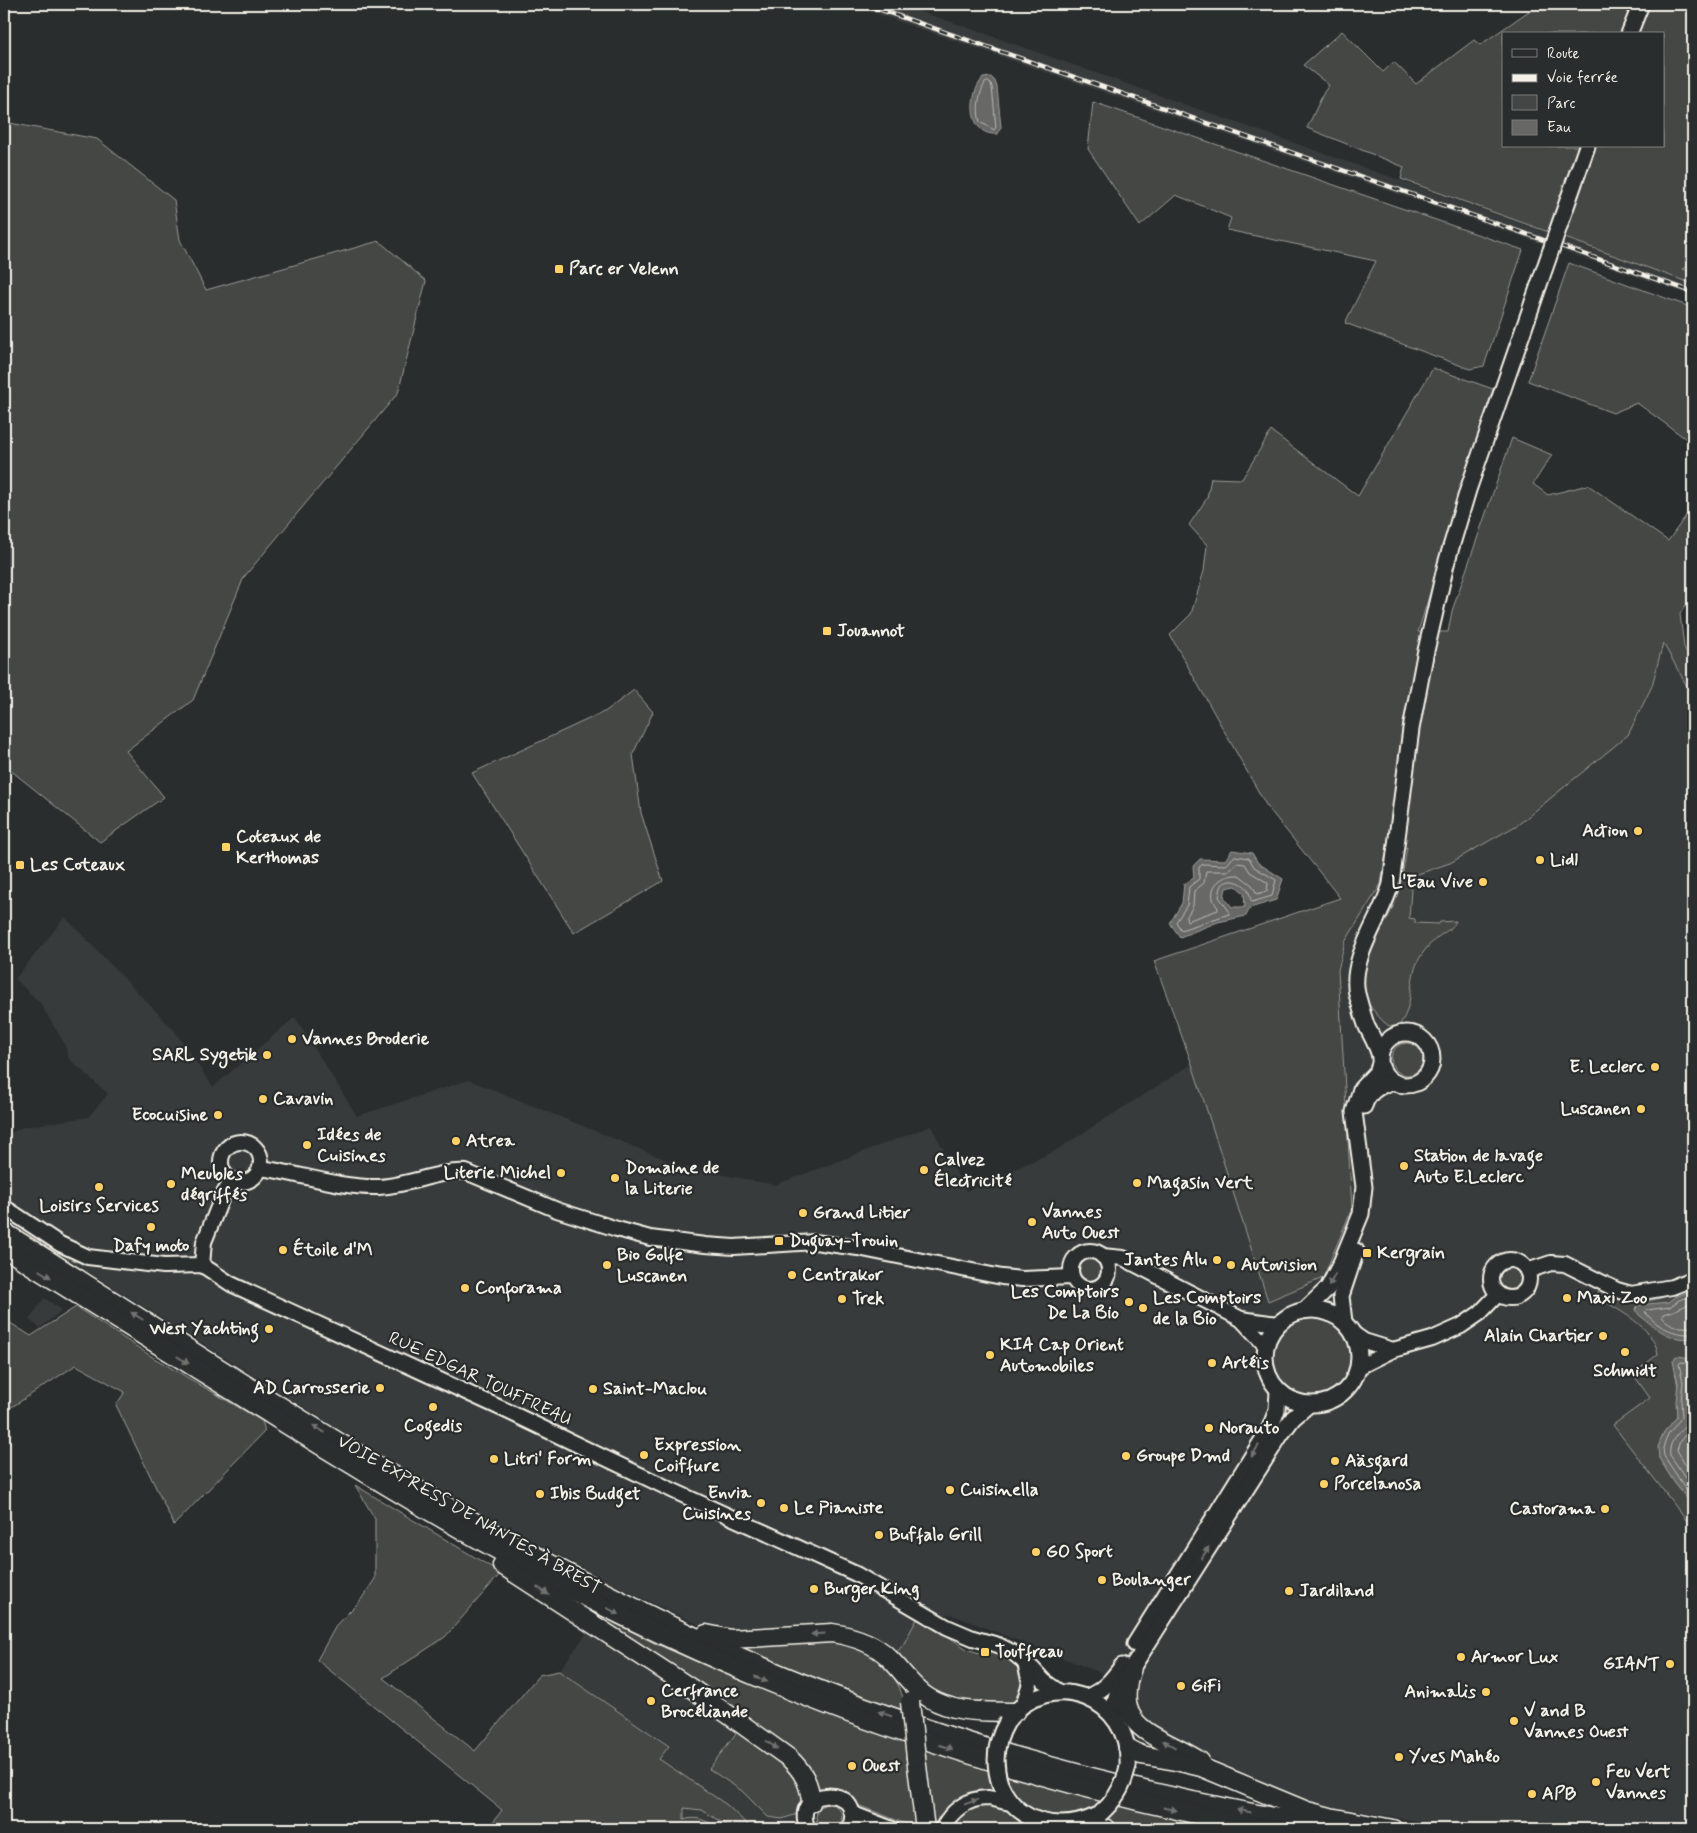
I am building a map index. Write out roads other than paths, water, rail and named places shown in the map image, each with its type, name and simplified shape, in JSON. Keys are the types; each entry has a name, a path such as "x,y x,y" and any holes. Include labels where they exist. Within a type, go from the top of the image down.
{"highway":[{"name":"VOIE EXPRESS DE NANTES À BREST","path":"4,1232 299,1417 504,1539 602,1591 727,1651 844,1699 928,1728 1057,1768 1137,1789 1258,1814 1344,1829"},
{"name":"VOIE EXPRESS DE NANTES À BREST","path":"4,1248 402,1495 526,1566 620,1615 758,1678 846,1713 922,1740 1059,1782 1267,1829"},
{"path":"402,1495 423,1515 631,1647 789,1758 806,1779 810,1790 811,1803"},
{"path":"602,1591 622,1594 701,1632 720,1637 738,1638 832,1633 853,1638 886,1655 920,1692 940,1703 972,1711 1015,1713"},
{"path":"865,1643 883,1659 908,1693 925,1829"},
{"path":"1132,1668 1127,1683 1126,1698 1133,1720 1144,1729 1226,1777"},
{"path":"1128,1748 1141,1755 1186,1763 1226,1777 1307,1811 1393,1829"},
{"path":"1074,1826 1104,1822"}],"main road":[{"path":"1630,32 1640,4"},
{"path":"1305,1310 1328,1312 1344,1322 1354,1334 1359,1350 1357,1375 1348,1389 1330,1402 1308,1405 1287,1398 1278,1391 1270,1378 1265,1362 1266,1346 1278,1324 1289,1316 1305,1310 1328,1288 1341,1263 1361,1214 1364,1187 1354,1112 1361,1089 1376,1072 1380,1060 1386,1042 1401,1033 1419,1036 1427,1043 1433,1057 1430,1072 1418,1083 1404,1086 1393,1082 1385,1074 1380,1060 1376,1044 1366,1025 1357,992 1357,964 1386,901 1391,884 1411,729 1424,655 1446,564 1468,490 1586,148"},
{"path":"1362,1009 1373,1023 1392,1037"},
{"path":"1344,1322 1341,1296 1369,1217 1372,1200 1372,1177 1363,1112 1365,1103 1372,1092 1385,1084 1393,1082"},
{"path":"1088,1698 1106,1686 1120,1669 1270,1428 1277,1410 1278,1391"},
{"path":"1115,1719 1116,1697 1123,1680 1281,1434 1293,1418 1308,1405"},
{"path":"1074,1826 1030,1823 1011,1803 1000,1784 996,1770 995,1756 1000,1734 1015,1713 1041,1696 1070,1693 1088,1698 1103,1706 1115,1719 1124,1735 1128,1748 1128,1766 1120,1790 1104,1822"}],"street":[{"path":"245,1142 256,1148 260,1154 260,1168 252,1179 239,1182 232,1180 227,1176 221,1164 223,1152 232,1144 245,1142"},
{"path":"260,1168 342,1185 375,1187 402,1185 456,1171 466,1172 557,1210 650,1238 706,1246 734,1247 815,1242 858,1248 1002,1277 1022,1279 1072,1272"},
{"path":"4,1207 60,1244 88,1257 164,1266 202,1265 204,1242 223,1195 232,1180"},
{"path":"1092,1251 1106,1260 1108,1271 1104,1282 1095,1288 1079,1286 1072,1272 1077,1256 1092,1251"},
{"path":"1102,1256 1123,1258 1241,1320 1266,1346"},
{"path":"1507,1260 1519,1262 1527,1271 1529,1283 1522,1294 1510,1298 1498,1294 1494,1289 1491,1277 1496,1266 1507,1260"},
{"path":"1527,1271 1551,1262 1566,1264 1617,1290 1631,1294 1672,1287 1693,1279"},
{"path":"1108,1271 1136,1264"},
{"name":"RUE EDGAR TOUFFREAU","path":"202,1265 231,1284 856,1574 935,1619 973,1638 998,1645 1012,1652 1044,1681 1061,1693"},
{"path":"1359,1367 1394,1350 1432,1339 1461,1326 1480,1313 1498,1294"},
{"path":"1241,1320 1278,1324"},
{"path":"1354,1334 1364,1341 1394,1350"},
{"path":"1015,1713 1030,1683 1024,1662"},
{"path":"808,1829 806,1814 811,1803 822,1796 836,1796 844,1800 856,1815 892,1829"},
{"path":"942,1829 952,1814 968,1802 990,1798 1011,1803"},
{"path":"851,1811 851,1829 873,1829"}],"water":[{"path":"991,77 997,87 1001,127 998,134 988,133 980,129 973,113 973,104 978,85 983,78"},
{"path":"1232,850 1252,853 1258,863 1283,879 1276,900 1250,908 1246,916 1218,922 1180,937 1170,923 1182,903 1184,884 1194,878 1193,866 1200,859 1225,860","holes":["1236,886 1244,893 1245,907 1232,907 1224,897 1226,888"]},
{"path":"1693,1290 1693,1338 1685,1339 1670,1336 1651,1325 1636,1310 1637,1305 1669,1302 1677,1296"},
{"path":"1676,1356 1685,1357 1693,1361 1693,1506 1674,1482 1659,1458 1658,1447 1664,1432 1677,1417 1678,1383 1673,1361"}],"railway":[{"path":"864,4 1693,292"}],"place":[{"name":"Parc er Velenn","path":"559,269"},
{"name":"Jouannot","path":"827,631"},
{"name":"Action","path":"1638,831"},
{"name":"Coteaux de Kerthomas","path":"226,847"},
{"name":"Lidl","path":"1540,860"},
{"name":"Les Coteaux","path":"20,865"},
{"name":"L'Eau Vive","path":"1483,882"},
{"name":"Vannes Broderie","path":"292,1039"},
{"name":"SARL Sygetik","path":"267,1055"},
{"name":"E. Leclerc","path":"1655,1067"},
{"name":"Cavavin","path":"263,1099"},
{"name":"Luscanen","path":"1641,1109"},
{"name":"Ecocuisine","path":"218,1115"},
{"name":"Atrea","path":"456,1141"},
{"name":"Idées de Cuisines","path":"307,1145"},
{"name":"Station de lavage Auto E.Leclerc","path":"1404,1166"},
{"name":"Calvez Électricité","path":"924,1170"},
{"name":"Literie Michel","path":"561,1173"},
{"name":"Domaine de la Literie","path":"615,1178"},
{"name":"Magasin Vert","path":"1137,1183"},
{"name":"Meubles dégriffés","path":"171,1184"},
{"name":"Loisirs Services","path":"99,1187"},
{"name":"Grand Litier","path":"803,1213"},
{"name":"Vannes Auto Ouest","path":"1032,1222"},
{"name":"Dafy moto","path":"151,1227"},
{"name":"Duguay-Trouin","path":"779,1241"},
{"name":"Étoile d'M","path":"283,1250"},
{"name":"Kergrain","path":"1367,1253"},
{"name":"Jantes Alu","path":"1217,1260"},
{"name":"Bio Golfe Luscanen","path":"607,1265"},
{"name":"Autovision","path":"1231,1265"},
{"name":"Centrakor","path":"792,1275"},
{"name":"Conforama","path":"465,1288"},
{"name":"Maxi Zoo","path":"1567,1298"},
{"name":"Trek","path":"842,1299"},
{"name":"Les Comptoirs De La Bio","path":"1129,1302"},
{"name":"Les Comptoirs de la Bio","path":"1143,1308"},
{"name":"West Yachting","path":"269,1329"},
{"name":"Alain Chartier","path":"1603,1336"},
{"name":"Schmidt","path":"1625,1352"},
{"name":"KIA Cap Orient Automobiles","path":"990,1355"},
{"name":"Artéïs","path":"1212,1363"},
{"name":"AD Carrosserie","path":"380,1388"},
{"name":"Saint-Maclou","path":"593,1389"},
{"name":"Cogedis","path":"433,1407"},
{"name":"Norauto","path":"1209,1428"},
{"name":"Expression Coiffure","path":"644,1455"},
{"name":"Groupe Dmd","path":"1126,1456"},
{"name":"Litri' Form","path":"494,1459"},
{"name":"Aäsgard","path":"1335,1461"},
{"name":"Porcelanosa","path":"1324,1484"},
{"name":"Cuisinella","path":"950,1490"},
{"name":"Ibis Budget","path":"540,1494"},
{"name":"Envia Cuisines","path":"761,1503"},
{"name":"Le Pianiste","path":"784,1508"},
{"name":"Castorama","path":"1605,1509"},
{"name":"Buffalo Grill","path":"879,1535"},
{"name":"GO Sport","path":"1036,1552"},
{"name":"Boulanger","path":"1102,1580"},
{"name":"Burger King","path":"814,1589"},
{"name":"Jardiland","path":"1289,1591"},
{"name":"Touffreau","path":"985,1652"},
{"name":"Armor Lux","path":"1461,1657"},
{"name":"GIANT","path":"1670,1664"},
{"name":"GiFi","path":"1181,1686"},
{"name":"Animalis","path":"1486,1692"},
{"name":"Cerfrance Brocéliande","path":"651,1701"},
{"name":"V and B Vannes Ouest","path":"1514,1721"},
{"name":"Yves Mahéo","path":"1399,1757"},
{"name":"Ouest","path":"852,1766"},
{"name":"Feu Vert Vannes","path":"1596,1782"},
{"name":"APB","path":"1532,1794"}]}
